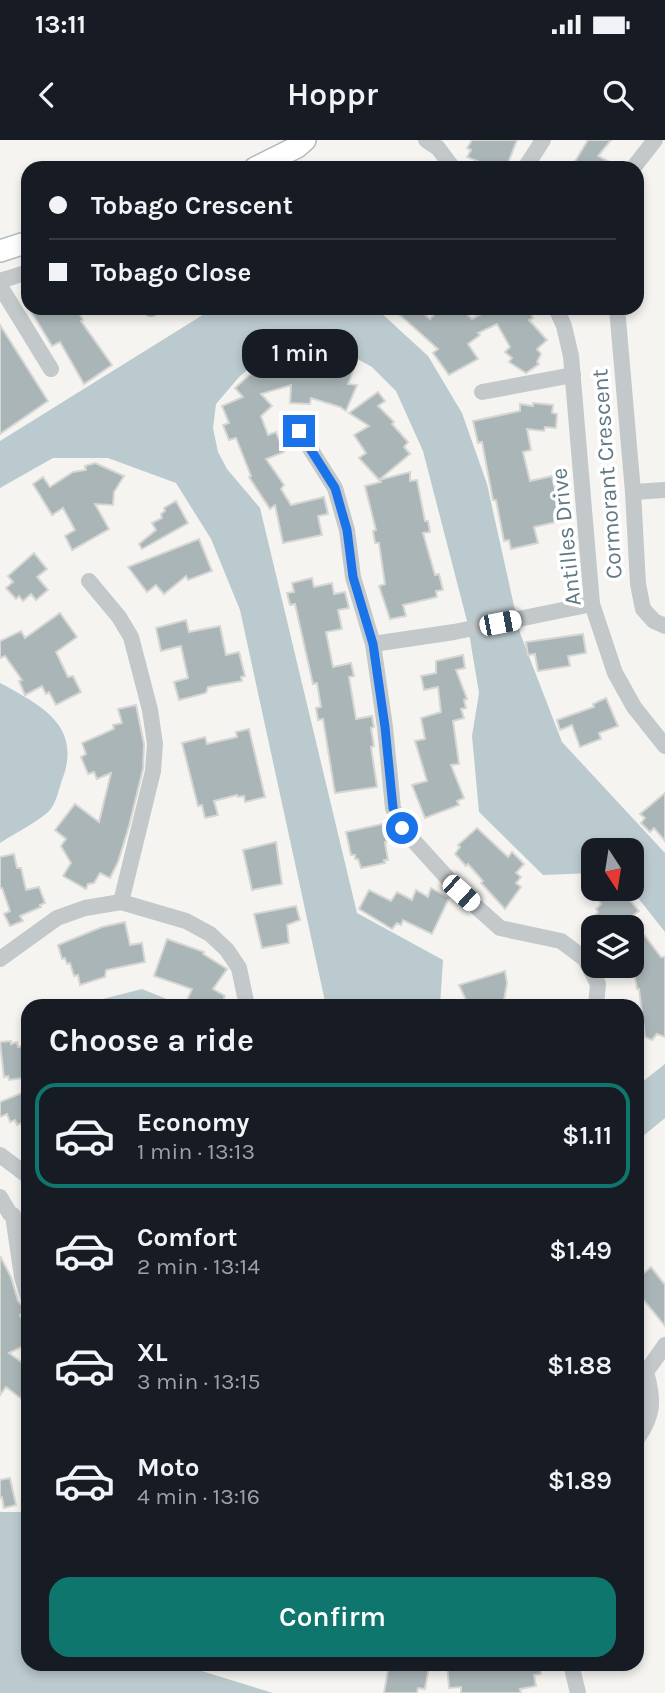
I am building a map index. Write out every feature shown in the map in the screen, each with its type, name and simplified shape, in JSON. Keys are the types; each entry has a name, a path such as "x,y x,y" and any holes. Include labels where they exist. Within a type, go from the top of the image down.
{"street":[{"path":"269,161 305,140"},
{"path":"530,161 543,140"},
{"path":"638,161 655,140"},
{"path":"432,144 447,161"},
{"path":"0,251 21,244"},
{"path":"0,281 21,274"},
{"path":"0,286 51,369"},
{"name":"Antilles Drive","path":"559,315 564,326 573,374 592,604 615,673 634,707 665,746"},
{"name":"Cormorant Crescent","path":"618,315 638,584 643,609 654,621 665,626"},
{"path":"482,392 573,374"},
{"path":"299,431 335,488 347,530 353,577 373,644 393,808 402,828 461,893 500,928 561,941 585,959 598,984 597,999"},
{"path":"633,492 665,490"},
{"path":"89,581 119,617 131,637 150,710 155,744 153,771 121,902"},
{"path":"373,644 454,632 592,604"},
{"path":"0,958 57,918 85,908 121,902 186,921 210,934 227,950 239,968 246,999"},
{"path":"0,1155 21,1171"},
{"path":"0,1197 13,1215 21,1270"},
{"path":"644,1368 665,1345"},
{"path":"644,1376 651,1389 651,1411 649,1422 644,1429"},
{"path":"573,1671 578,1693"}],"shaded area":[{"path":"203,315 383,315 428,356 462,413 487,484 520,633 562,742 665,853 665,932 640,901 644,901 644,838 581,838 581,873 543,875 479,812 472,736 479,693 467,621 423,451 396,391 372,367 332,345 293,348 262,358 240,376 216,404 213,428 218,452 227,469 260,508 357,913 443,960 440,999 324,999 240,610 211,539 176,483 108,458 53,458 0,488 0,441"},
{"path":"0,683 30,700 54,720 67,745 67,761 50,810 0,843"},
{"path":"142,989 167,999 103,999"},
{"path":"665,1064 665,1118 644,1135 644,1080"},
{"path":"0,1512 21,1512 21,1671 202,1671 273,1693 0,1693"}],"building":[{"path":"472,140 517,140 509,161 477,161 467,157 471,150 467,148"},
{"path":"588,140 611,140 598,156 608,161 575,161"},
{"path":"33,315 80,315 83,320 81,321 112,365 84,384 60,342 52,346"},
{"path":"400,315 425,315 430,319 434,315 468,315 472,319 480,315 532,315 533,318 529,320 547,340 537,349 541,354 537,362 539,364 526,373 509,362 512,358 505,352 510,347 497,324 478,333 480,335 468,344 478,359 449,375 433,353 438,349"},
{"path":"0,325 48,401 0,434"},
{"path":"311,355 311,359 323,358 354,369 348,384 357,385 346,411 311,398 310,404 290,403 291,385 261,394 272,406 261,416 268,435 276,432 284,452 266,459 284,485 281,489 291,505 324,497 328,514 318,516 322,535 283,543 275,505 270,509 249,477 251,476 236,438 229,440 223,425 229,423 222,406 243,397 235,388 256,369 279,362 278,357"},
{"path":"378,392 385,401 378,406 408,442 404,447 410,454 379,480 359,458 366,453 354,435 369,426 349,413"},
{"path":"533,403 553,405 552,413 557,414 556,428 545,427 544,431 527,429 531,450 523,452 530,481 552,476 554,486 559,485 563,504 558,505 561,521 534,527 538,543 511,549 509,540 504,541 482,442 478,443 473,421 520,411 520,404 533,406"},
{"path":"95,463 124,476 114,492 113,505 95,504 109,529 72,550 65,536 75,530 63,508 52,515 33,484 43,477 50,487 73,472 86,470 85,466"},
{"path":"410,472 410,481 417,480 425,521 428,521 430,532 423,533 435,575 439,574 443,590 436,591 437,597 403,605 406,616 390,619 379,586 385,584 379,543 375,543 373,531 376,530 365,486 381,482 379,480"},
{"path":"176,501 188,523 142,549 139,544 156,530 152,523 162,518 164,508"},
{"path":"199,539 212,571 188,580 186,576 164,594 156,585 147,592 128,567"},
{"path":"34,553 47,569 37,577 48,590 36,600 31,594 23,601 19,596 16,599 6,588 13,582 8,576"},
{"path":"312,578 314,587 332,583 334,594 345,592 349,608 338,610 342,629 326,632 333,667 351,663 354,676 349,677 356,719 372,716 374,746 371,747 377,787 335,793 323,719 318,720 316,708 321,707 317,683 313,684 295,604 290,605 287,593 294,592 292,583"},
{"path":"60,613 77,637 56,652 68,677 73,676 81,692 56,705 42,686 25,695 19,681 22,680 5,656 0,658 0,641 21,631 25,638"},
{"path":"186,620 189,632 220,626 226,655 239,652 245,676 241,677 242,681 208,687 206,693 179,700 174,682 188,678 181,646 161,651 156,628"},
{"path":"583,634 586,653 568,656 570,666 538,671 535,654 528,655 526,642"},
{"path":"463,655 465,668 456,670 467,699 464,700 466,708 461,709 464,718 453,721 459,764 451,765 464,798 457,801 459,805 425,818 412,785 427,781 415,741 425,739 421,718 441,712 438,687 424,690 421,676 436,673 436,661"},
{"path":"606,698 618,726 599,733 601,739 580,747 572,725 560,730 557,720 594,707 593,704"},
{"path":"136,705 144,744 143,769 129,826 110,878 100,873 86,889 63,876 71,863 61,846 66,839 55,830 75,804 99,822 111,773 97,779 94,772 88,774 81,757 86,754 82,743 114,729 113,725 122,723 118,709"},
{"path":"249,729 265,797 245,802 244,796 237,795 214,801 218,815 205,818 202,805 198,806 182,743 205,737 207,744 237,737 236,732"},
{"path":"665,793 665,841 654,828 650,832 641,823 645,818 640,814"},
{"path":"387,823 391,841 385,842 388,860 361,868 355,855 351,855 346,832"},
{"path":"477,828 508,857 512,852 524,864 516,873 521,877 516,883 521,887 505,909 468,864 466,866 455,854 460,847 458,845"},
{"path":"276,842 282,884 252,890 243,850"},
{"path":"14,854 17,868 21,868 26,890 39,887 45,903 20,916 23,921 10,926 4,914 10,911 0,888 0,857"},
{"path":"431,888 449,898 432,934 403,920 401,925 397,923 392,929 359,909 369,890 391,901 397,892 412,900 416,890 428,897"},
{"path":"599,901 631,901 639,911 634,915 595,915 601,904"},
{"path":"296,906 300,920 287,925 289,943 262,948 254,914"},
{"path":"125,922 130,945 142,943 145,962 106,970 105,977 80,985 78,975 74,976 70,963 67,964 65,958 62,959 58,945 102,927"},
{"path":"644,935 661,957 665,957 665,1037 657,1034 652,1040 645,1037 644,999 640,999 635,978 644,978"},
{"path":"167,939 204,952 203,954 227,969 213,989 225,996 224,999 187,999 192,989 154,976"},
{"path":"505,971 507,983 504,999 466,999 459,985"},
{"path":"0,1042 17,1042 18,1047 21,1046 21,1078 9,1080 8,1076 4,1077"},
{"path":"21,1093 21,1124 17,1125 15,1120 10,1122 7,1114 0,1117 0,1102"},
{"path":"0,1256 21,1304 21,1347 9,1353 21,1362 21,1399 6,1387 0,1395"},
{"path":"651,1267 665,1285 665,1326 644,1300 644,1273"},
{"path":"10,1478 16,1505 4,1508 2,1497 0,1498 0,1480"},
{"path":"388,1671 428,1671 425,1689 418,1688 417,1693 384,1693"},
{"path":"448,1671 541,1671 541,1674 534,1675 536,1686 520,1689 521,1693 461,1693 461,1687 449,1688"}],"route":[{"path":"299,431 335,488 347,530 353,577 373,644 393,808 402,828"}]}
